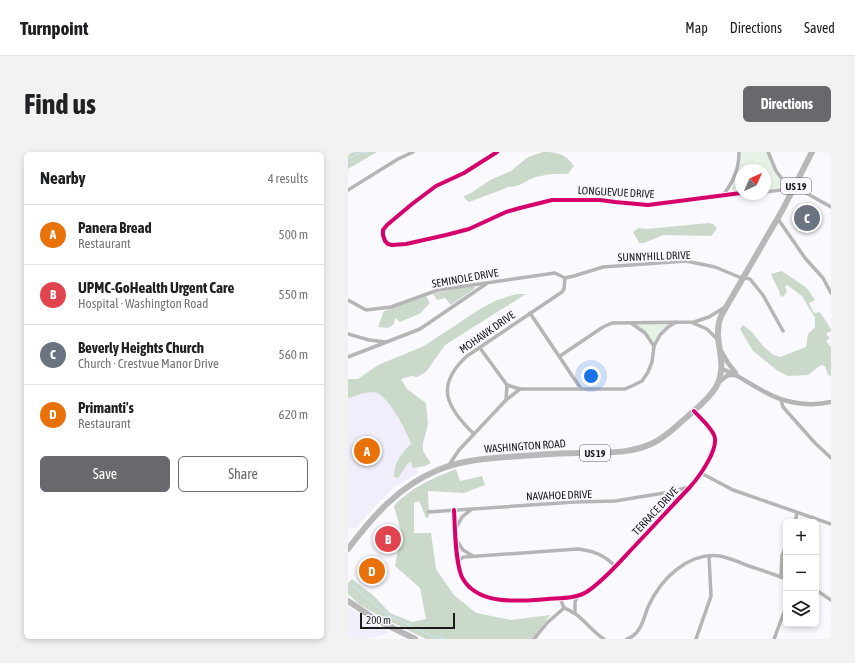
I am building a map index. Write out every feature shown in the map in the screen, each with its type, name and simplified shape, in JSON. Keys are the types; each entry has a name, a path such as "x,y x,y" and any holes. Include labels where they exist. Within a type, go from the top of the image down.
{"main road":[{"name":"WASHINGTON ROAD","path":"348,549 375,516 394,496 424,477 449,466 484,459 569,453 606,453 638,448 663,437 694,411 711,395 718,384 722,369 718,340 718,323 725,307 778,219 812,152"},
{"path":"348,601 375,619 415,639"}],"street":[{"name":"LONGUEVUE DRIVE","path":"497,152 464,174 436,186 386,225 382,235 388,244 406,244 469,229 506,212 552,200 600,200 620,203 648,204 735,193"},
{"path":"724,194 736,174 739,161 738,152"},
{"path":"768,152 779,176 785,182 831,207"},
{"path":"348,190 411,153"},
{"path":"771,191 781,190 792,193"},
{"path":"778,219 805,258 823,278 831,293"},
{"name":"SUNNYHILL DRIVE","path":"565,278 603,267 686,261 715,267 750,279 764,295 783,331"},
{"name":"SEMINOLE DRIVE","path":"348,300 366,310 391,308 438,290 554,273 565,278"},
{"name":"MOHAWK DRIVE","path":"474,434 456,416 450,405 447,394 451,373 466,356 562,292 565,286 565,278"},
{"path":"348,357 420,329 487,283"},
{"path":"560,356 607,324 616,322 690,322 706,318 725,307"},
{"path":"530,313 581,389"},
{"path":"631,322 645,333 654,346"},
{"path":"480,348 507,385 520,389 625,389 642,381 652,362 654,346 660,335 676,322"},
{"path":"690,322 704,327 718,340"},
{"path":"348,334 369,340 387,342"},
{"path":"368,350 369,340"},
{"path":"720,350 728,363 739,376"},
{"path":"722,369 739,376 762,391 781,400 823,404 831,402"},
{"path":"718,384 728,376 739,376"},
{"path":"506,400 507,385"},
{"path":"449,466 457,452 506,400 520,389"},
{"path":"781,400 783,407 814,443 831,458"},
{"name":"TERRACE DRIVE","path":"454,510 459,568 464,580 476,591 501,600 520,601 577,597 588,591 615,566 690,487 701,473 714,447 715,438 711,430 694,411"},
{"path":"701,473 733,490 831,524"},
{"name":"NAVAHOE DRIVE","path":"428,512 575,502 615,502 690,487"},
{"path":"670,492 676,502"},
{"path":"456,529 462,517 473,509"},
{"path":"795,519 797,513"},
{"path":"456,540 463,550 474,556"},
{"path":"458,560 464,557 474,556 578,549 595,552 603,556 615,566"},
{"path":"627,639 638,632 656,592 672,573 692,560 709,556 730,559 781,577 783,554"},
{"path":"696,639 711,596 709,556"},
{"path":"818,591 831,600"},
{"path":"575,613 575,602 577,597"},
{"path":"560,598 564,608 575,613 597,635 604,639"},
{"path":"534,639 547,623 564,608"},
{"path":"774,639 783,615"}],"shaded area":[{"path":"392,380 418,473 396,486 378,503 356,528 348,529 348,391"},
{"path":"348,607 390,633 368,639 348,639"}],"green space":[{"path":"348,152 377,152 348,169"},
{"path":"543,152 561,154 574,166 568,174 548,174 533,178 520,185 509,187 469,202 465,199 464,196 490,180 511,171 528,157"},
{"path":"741,152 765,152 777,175 789,186 788,188 781,187 771,189 771,164 740,164"},
{"path":"735,181 735,191 733,191 732,188"},
{"path":"709,223 713,224 717,228 711,236 663,235 644,243 639,243 633,232 638,228 646,229"},
{"path":"782,271 807,288 815,300 809,303 814,313 820,312 831,329 831,331 826,334 830,338 826,341 831,347 831,376 828,375 825,366 821,365 808,375 788,376 778,371 753,351 740,329 743,325 752,332 763,346 772,354 780,357 806,347 808,334 815,327 815,318 802,296 787,285 785,287 787,292 783,297 780,295 771,274"},
{"path":"474,286 475,288 469,293 451,305 445,298 437,300 433,294 439,292"},
{"path":"516,294 526,294 445,345 426,372 417,377 412,376 401,379 407,389 426,403 428,424 423,443 423,451 431,463 425,466 413,468 411,462 408,463 398,478 394,477 395,467 399,459 411,444 405,431 390,405 378,394 370,392 348,398 348,379 358,379 378,365 424,346 480,309 497,300"},
{"path":"426,296 430,303 419,314 400,322 395,318 394,324 388,328 378,327 384,311"},
{"path":"635,324 669,324 659,333 653,343 646,332"},
{"path":"456,469 460,481 482,476 485,485 464,493 428,491 429,517 426,518 419,501 414,503 414,533 431,533 436,569 454,595 476,613 511,620 550,615 533,639 426,639 360,605 348,594 348,583 352,579 374,596 390,613 412,622 426,619 420,588 395,566 401,532 394,506 415,488"}],"waterway":[{"path":"348,160 357,154 367,152"},
{"path":"351,584 386,614 429,635 445,639"}],"cycle path":[{"path":"497,152 464,173 436,186 412,204 383,230 385,241 392,245 406,244 446,235 469,229 506,212 552,200 600,200 648,205 735,194"},
{"path":"454,510 456,546 460,573 470,588 479,594 489,598 513,601 568,598 583,594 615,567 690,487 708,462 714,447 714,435 710,428 694,411"}],"place":[{"name":"Beverly Heights Church","path":"807,218"},
{"name":"Panera Bread","path":"367,451"},
{"name":"UPMC-GoHealth Urgent Care","path":"388,539"},
{"name":"Primanti's","path":"372,571"}]}
